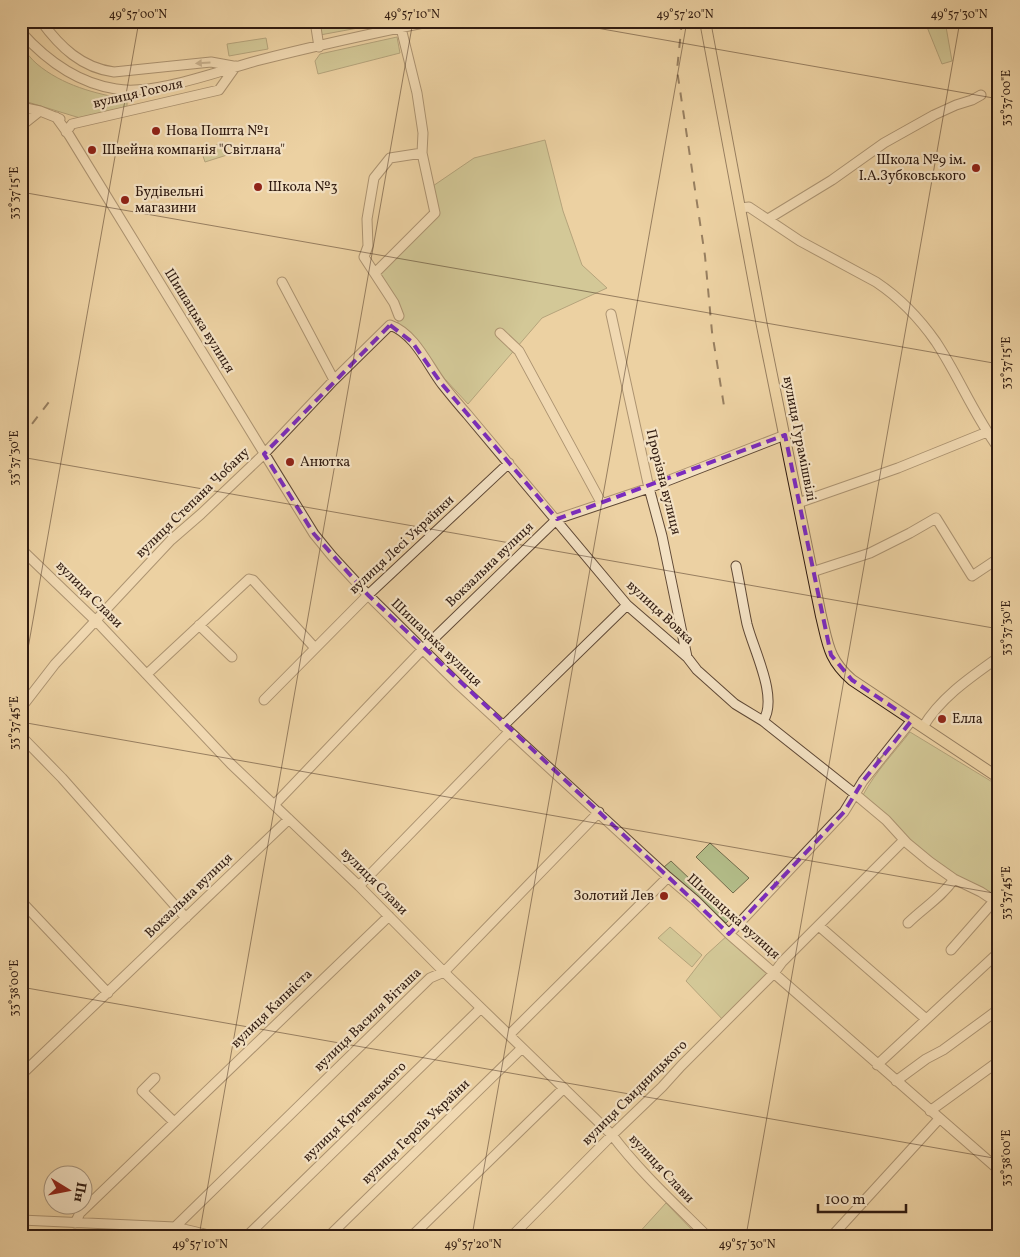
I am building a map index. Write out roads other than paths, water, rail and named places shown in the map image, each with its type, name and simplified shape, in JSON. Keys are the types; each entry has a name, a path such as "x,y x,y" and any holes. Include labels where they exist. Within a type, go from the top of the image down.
{"main road":[{"name":"вулиця Гурамішвілі","path":"704,21 798,503 831,655 840,669 852,680 999,778"}],"street":[{"path":"41,21 57,42 73,56 101,70 114,72 169,66"},
{"path":"315,21 319,47"},
{"name":"вулиця Гоголя","path":"21,32 45,57 79,78 118,90 138,90 167,85 236,66 433,21"},
{"path":"375,273 435,214 422,153 423,133 417,93 401,28"},
{"name":"вулиця Гоголя","path":"169,66 211,62 236,66"},
{"name":"вулиця Гоголя","path":"167,85 176,79 176,70 169,66"},
{"path":"219,90 236,66"},
{"path":"212,73 222,75 224,81 219,90"},
{"name":"вулиця Гоголя","path":"69,128 219,90"},
{"path":"768,219 832,180 884,143 934,115 982,95"},
{"path":"21,107 40,112"},
{"path":"21,126 40,112"},
{"name":"Шишацька вулиця","path":"40,112 56,117 69,128 264,454 314,534 332,556 422,650 506,729 696,901 729,934 776,971 877,1065 999,1170"},
{"path":"399,316 394,303 364,257 368,246 368,219 374,178 390,158 422,153"},
{"path":"740,208 749,206 800,241 876,282 887,289 912,312 936,343 987,432 999,449"},
{"path":"282,282 334,380"},
{"name":"Прорізна вулиця","path":"611,314 649,488 662,536 687,657"},
{"name":"вулиця Степана Чобану","path":"21,708 55,664 171,540 264,454 334,380 390,325"},
{"name":"вулиця Вовка","path":"390,325 397,327 412,342 441,383 628,605 687,657 697,670 735,704 763,722 855,794 886,820 904,840 954,879 981,892 996,903 951,950"},
{"path":"500,333 519,351 602,504"},
{"path":"798,503 898,468 987,432"},
{"name":"Вокзальна вулиця","path":"274,805 422,650 557,519 649,488 785,435"},
{"name":"вулиця Лесі Українки","path":"264,700 368,595 509,463"},
{"path":"812,572 870,553 936,518 972,576 999,558"},
{"name":"вулиця Слави","path":"21,549 96,621 231,764 359,886 509,1036 612,1135 657,1188 707,1236"},
{"path":"736,566 748,626 766,682 767,710 763,722"},
{"path":"147,674 247,580 251,579 315,648"},
{"path":"359,886 506,729 628,605"},
{"path":"199,625 232,657"},
{"path":"923,727 937,707 960,685 999,657"},
{"path":"729,934 844,812 863,780 912,720"},
{"path":"21,736 62,778 186,918"},
{"name":"вулиця Василя Віташа","path":"175,1227 430,978 444,972 599,812"},
{"name":"Вокзальна вулиця","path":"21,1075 289,819"},
{"name":"вулиця Свидницького","path":"512,1236 662,1087 904,840"},
{"path":"509,1036 668,877"},
{"path":"908,923 929,905 954,879"},
{"path":"21,901 108,993"},
{"name":"вулиця Капніста","path":"75,1222 80,1213 389,916"},
{"path":"819,926 926,1019"},
{"path":"877,1065 999,952"},
{"name":"вулиця Кричевського","path":"247,1236 481,1008"},
{"path":"896,1081 926,1059 943,1050 999,1009"},
{"name":"вулиця Героїв України","path":"329,1236 522,1048"},
{"path":"930,1111 999,1061"},
{"path":"155,1078 142,1091 174,1122"},
{"path":"412,1236 564,1088"},
{"path":"832,1236 940,1119"},
{"path":"21,1220 175,1227 213,1236"}],"railway":[{"path":"682,21 677,70 705,256 712,332 725,412"},
{"path":"21,438 49,402"}],"place":[{"name":"Нова Пошта №1","path":"156,131"},
{"name":"Швейна компанія \"Світлана\"","path":"92,150"},
{"name":"Школа №9 ім. І.А.Зубковського","path":"976,168"},
{"name":"Школа №3","path":"258,187"},
{"name":"Будівельні магазини","path":"125,200"},
{"name":"Анютка","path":"290,462"},
{"name":"Елла","path":"942,719"},
{"name":"Золотий Лев","path":"664,896"}]}
